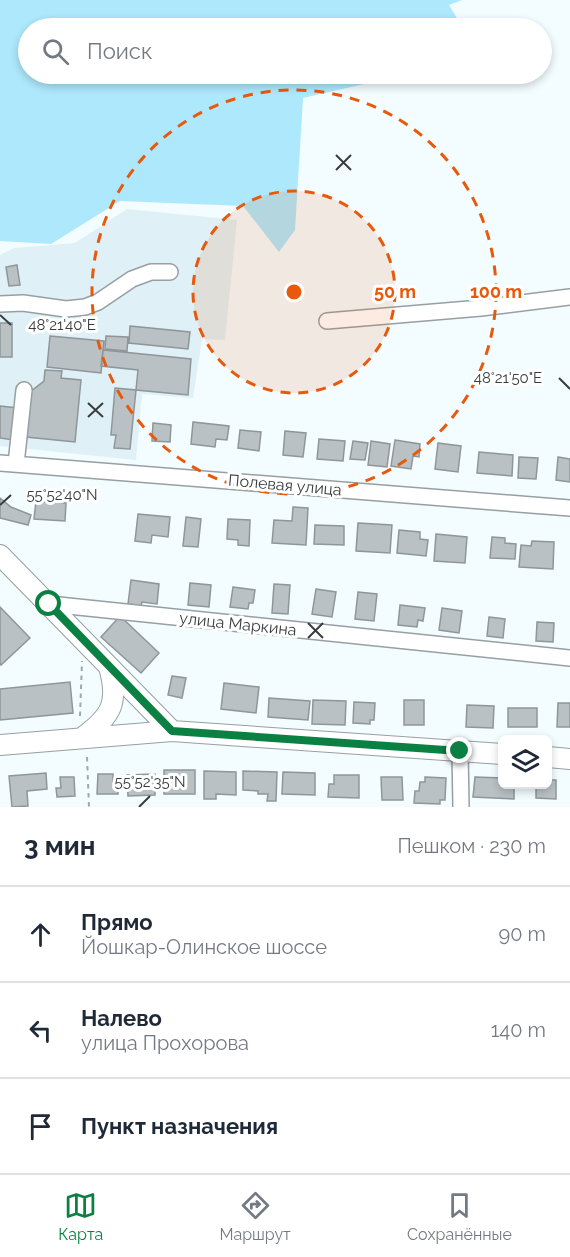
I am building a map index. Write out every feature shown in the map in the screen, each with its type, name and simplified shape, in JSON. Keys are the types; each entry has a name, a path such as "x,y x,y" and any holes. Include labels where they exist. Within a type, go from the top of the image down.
{"main road":[{"path":"0,555 172,731"},
{"path":"84,737 104,721 111,709 114,685 109,667"},
{"path":"0,745 172,731 498,754"},
{"path":"552,757 570,759"}],"street":[{"path":"0,304 22,303 66,309 85,307 98,302 132,279 150,272 170,272"},
{"path":"327,321 482,308 570,297"},
{"path":"16,464 24,390"},
{"name":"Полевая улица","path":"0,463 570,508"},
{"name":"улица Маркина","path":"49,604 570,658"},
{"path":"460,751 461,807"}],"path":[{"path":"80,716 82,657"},
{"path":"87,757 89,807"}],"shaded area":[{"path":"0,0 462,0 449,5 457,18 18,18 18,84 364,84 303,98 295,230 279,252 243,206 120,201 51,244 0,241"},
{"path":"127,209 237,220 225,340 202,339 193,398 142,394 136,460 0,446 0,255 14,248 75,243"}],"building":[{"path":"17,265 20,285 9,286 6,267"},
{"path":"0,323 12,323 12,357 0,357"},
{"path":"130,326 190,332 188,349 129,343"},
{"path":"50,336 104,341 101,373 47,367"},
{"path":"106,336 128,337 127,351 105,349"},
{"path":"103,350 191,359 188,395 136,390 138,370 101,366"},
{"path":"45,370 62,371 61,378 81,380 75,442 26,437 30,392 44,381"},
{"path":"115,388 136,390 130,449 114,448 116,435 111,435"},
{"path":"0,406 18,408 14,440 0,438"},
{"path":"193,422 229,426 227,440 216,439 215,447 191,444"},
{"path":"153,423 171,425 170,442 152,441"},
{"path":"240,430 261,432 259,451 238,448"},
{"path":"285,431 306,433 303,457 283,455"},
{"path":"319,439 345,441 343,461 317,459"},
{"path":"395,440 420,444 419,457 413,456 411,469 391,466"},
{"path":"353,441 368,443 365,460 350,459"},
{"path":"371,441 390,444 387,467 368,465"},
{"path":"438,443 461,446 458,472 435,469"},
{"path":"479,452 513,455 512,476 477,473"},
{"path":"519,457 538,458 536,479 518,478"},
{"path":"558,457 570,459 570,482 556,480"},
{"path":"46,496 57,497 57,502 66,503 65,521 34,519 36,501 45,502"},
{"path":"0,498 11,507 31,515 28,525 0,518"},
{"path":"293,507 308,508 306,545 272,543 274,520 292,521"},
{"path":"138,514 170,517 168,537 152,535 151,543 135,541"},
{"path":"186,517 201,519 198,547 183,546"},
{"path":"228,519 250,520 249,546 238,545 238,540 227,539"},
{"path":"358,523 392,525 390,553 356,551"},
{"path":"315,525 344,526 344,545 314,544"},
{"path":"399,530 420,532 420,539 428,540 426,556 397,553"},
{"path":"436,534 467,537 465,563 434,561"},
{"path":"492,537 505,538 505,543 516,544 515,559 490,558"},
{"path":"532,541 554,542 553,569 519,567 521,545 531,546"},
{"path":"131,580 159,584 157,604 142,602 141,606 128,604"},
{"path":"190,583 211,585 209,607 188,605"},
{"path":"274,584 290,585 288,614 272,613"},
{"path":"233,587 255,590 253,603 249,603 248,609 230,607"},
{"path":"316,589 336,592 332,617 312,614"},
{"path":"358,592 377,594 374,621 355,619"},
{"path":"400,605 425,608 423,621 418,620 417,627 398,625"},
{"path":"0,607 30,638 1,665 0,663"},
{"path":"442,608 462,611 459,633 439,630"},
{"path":"120,616 159,653 141,673 101,637"},
{"path":"489,617 505,619 503,638 487,636"},
{"path":"537,622 554,623 553,642 536,641"},
{"path":"172,676 186,678 182,698 168,695"},
{"path":"70,682 73,713 0,720 0,689"},
{"path":"224,683 259,687 256,713 221,709"},
{"path":"269,698 310,701 308,720 268,717"},
{"path":"313,700 346,701 345,725 312,724"},
{"path":"404,700 424,700 424,725 404,725"},
{"path":"354,702 375,703 374,720 370,720 370,724 353,723"},
{"path":"558,703 570,703 570,727 557,727"},
{"path":"467,705 494,706 493,728 466,727"},
{"path":"508,708 537,708 537,727 508,727"},
{"path":"164,770 195,770 195,794 164,794"},
{"path":"204,771 236,772 236,795 216,794 216,799 204,799"},
{"path":"243,771 277,772 276,801 267,801 268,794 243,790"},
{"path":"283,772 315,773 315,795 282,794"},
{"path":"46,773 47,789 27,791 28,806 12,807 9,776"},
{"path":"98,774 113,774 113,782 118,782 118,794 97,794"},
{"path":"155,774 155,795 128,796 127,775"},
{"path":"334,775 359,775 359,798 328,797 329,784 334,784"},
{"path":"60,777 74,777 75,796 57,797 56,788 61,788"},
{"path":"381,777 402,777 403,800 382,800"},
{"path":"425,777 446,778 445,800 440,800 440,804 414,803 415,791 419,791 420,782 425,782"},
{"path":"475,777 498,778 498,789 514,789 514,799 473,797"},
{"path":"552,780 556,780 556,799 536,798 536,789 552,789"}],"route":[{"path":"49,604 172,731 460,751"}]}
